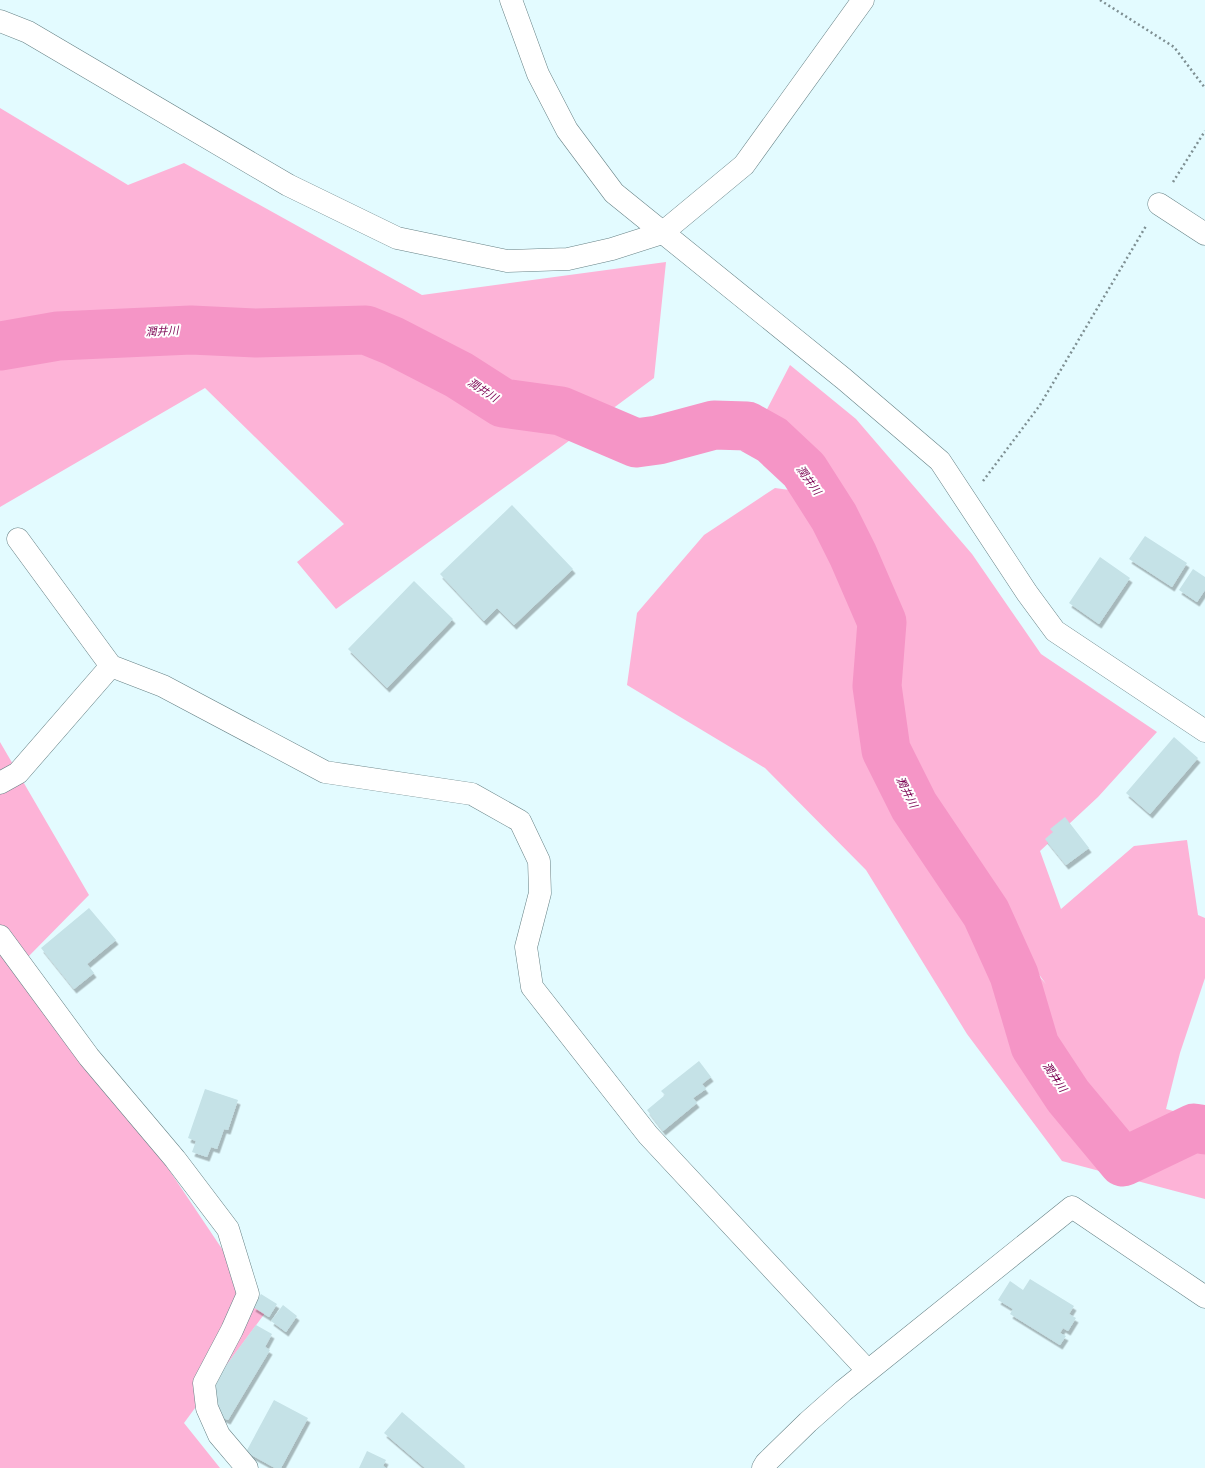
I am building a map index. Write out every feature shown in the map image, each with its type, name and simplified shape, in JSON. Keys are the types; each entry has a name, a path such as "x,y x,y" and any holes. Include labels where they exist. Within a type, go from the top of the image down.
{"street":[{"path":"511,0 538,74 567,130 614,192 662,233 844,379 940,461 1027,593 1055,631 1205,731"},
{"path":"0,21 28,32 288,185 396,238 507,261 568,259 612,249 662,233 744,165 863,0"},
{"path":"1159,204 1205,234"},
{"path":"18,539 110,666 163,686 325,772 472,794 520,821 539,860 540,893 526,947 532,987 648,1135 868,1371"},
{"path":"0,783 18,773 110,666"},
{"path":"0,936 89,1057 175,1158 228,1230 248,1294 232,1330 204,1383 207,1408 219,1435 247,1468"},
{"path":"763,1468 766,1463 808,1422 868,1371 1072,1207 1205,1297"}],"path":[{"path":"1100,0 1174,47 1205,88"},
{"path":"967,502 1040,405 1159,204 1205,131"}],"shaded area":[{"path":"0,108 128,185 184,163 422,295 666,262 654,378 336,609 297,562 344,524 205,388 0,507"},
{"path":"790,365 856,419 972,554 1041,654 1157,732 1098,797 1040,851 1061,909 1134,846 1187,840 1198,915 1205,918 1205,978 1180,1053 1166,1109 1205,1120 1205,1199 1062,1161 967,1034 866,870 765,768 627,685 637,613 704,535 775,488 818,494 764,415","holes":["998,919 1046,984 1015,949"]},
{"path":"0,742 89,895 27,958 265,1313 184,1423 220,1468 0,1468"}],"building":[{"path":"512,505 573,569 514,625 497,608 484,621 440,574"},
{"path":"1145,536 1187,563 1172,587 1129,559"},
{"path":"1100,557 1130,578 1099,624 1069,603"},
{"path":"1193,569 1205,577 1205,590 1197,602 1179,590"},
{"path":"414,581 453,619 387,688 348,649"},
{"path":"1174,737 1198,758 1150,814 1126,793"},
{"path":"1065,817 1089,848 1066,865 1045,839 1053,832 1050,829"},
{"path":"89,908 116,940 87,964 94,973 74,989 41,948"},
{"path":"699,1061 711,1077 702,1084 706,1089 693,1098 697,1103 663,1131 647,1110 665,1095 661,1091"},
{"path":"205,1089 238,1100 228,1130 224,1129 217,1149 211,1147 207,1157 192,1152 196,1141 188,1138"},
{"path":"1030,1279 1074,1306 1069,1314 1076,1318 1068,1331 1063,1328 1060,1333 1066,1336 1060,1345 1010,1314 1013,1309 998,1300 1010,1281 1023,1290"},
{"path":"261,1294 277,1304 269,1317 253,1307"},
{"path":"283,1305 297,1316 286,1332 271,1321"},
{"path":"256,1325 272,1334 265,1347 270,1350 228,1420 219,1416 208,1390"},
{"path":"274,1400 308,1418 281,1468 275,1468 246,1452"},
{"path":"402,1412 465,1466 463,1468 425,1468 384,1433"},
{"path":"367,1451 386,1460 383,1466 386,1468 359,1468"}],"waterway":[{"name":"潤井川","path":"0,346 58,336 191,330 256,333 366,330 393,341 459,375 503,403 561,411 636,443 658,440 714,425 747,426 772,440 804,470 834,517 853,555 882,622 877,686 886,750 914,806 986,913 1014,975 1035,1046 1068,1096 1123,1162 1194,1128 1205,1130"}]}
